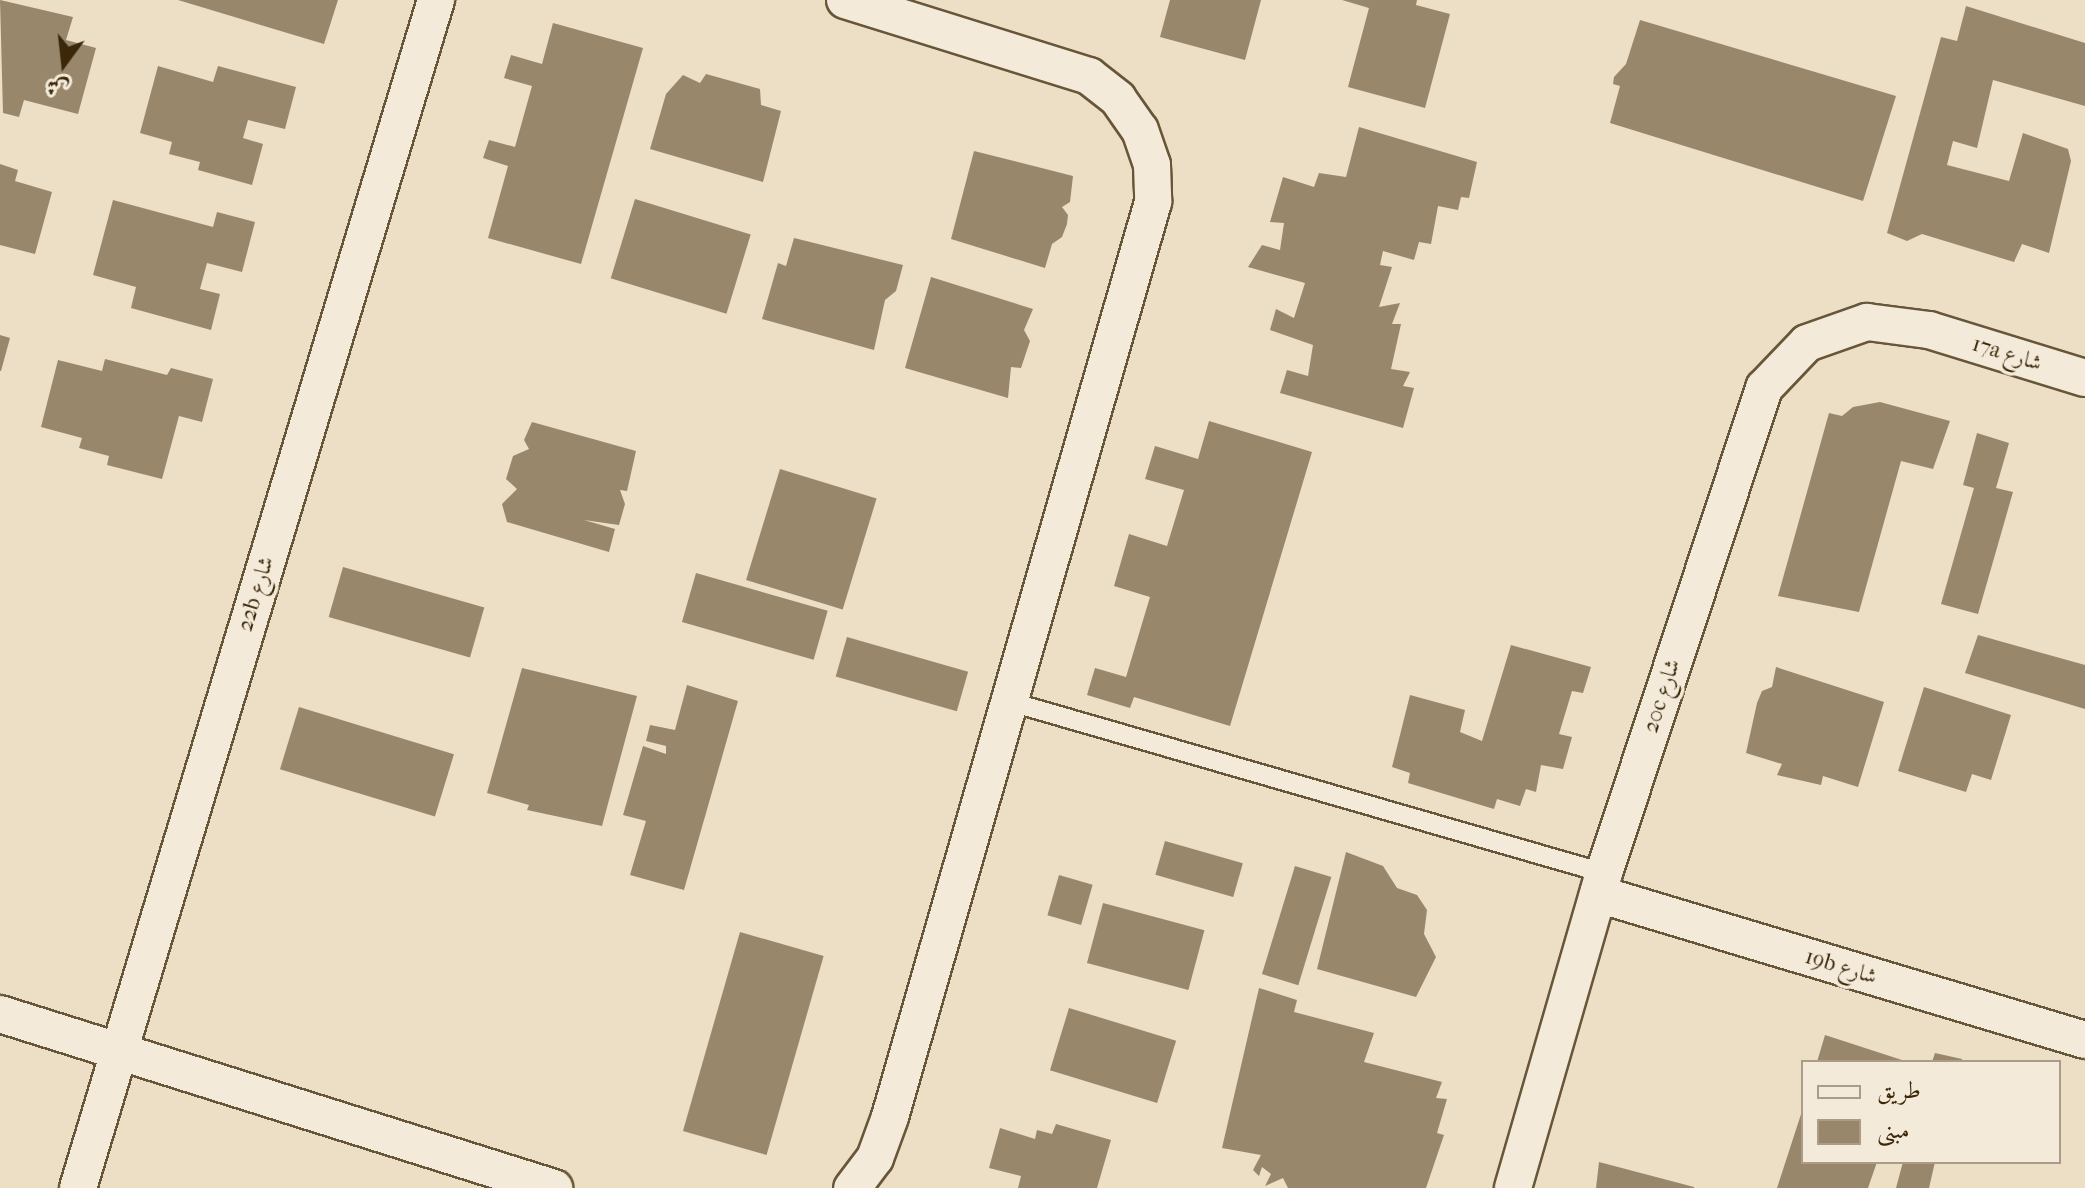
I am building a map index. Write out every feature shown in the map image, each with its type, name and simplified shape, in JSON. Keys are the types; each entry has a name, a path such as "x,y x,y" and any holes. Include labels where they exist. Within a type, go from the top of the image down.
{"street":[{"name":"22b شارع","path":"78,1188 436,0"},
{"path":"845,0 1089,76 1118,99 1140,130 1152,165 1153,202 890,1117 875,1158 852,1188"},
{"name":"20c شارع","path":"1513,1188 1601,884 1764,388 1807,343 1836,329 1867,322 1929,330"},
{"name":"17a شارع","path":"1929,330 2085,378"},
{"name":"19b شارع","path":"1601,884 2085,1040"},
{"path":"0,1014 554,1188"}],"lane":[{"path":"1011,702 1601,884"}],"building":[{"path":"0,0 73,17 66,40 96,48 78,114 24,100 19,117 3,113"},
{"path":"178,0 338,0 324,44"},
{"path":"1170,0 1261,0 1245,60 1160,37"},
{"path":"1342,0 1417,0 1416,5 1450,14 1425,108 1348,87 1369,8"},
{"path":"1966,6 2085,43 2085,106 1993,80 1977,148 1953,141 1947,165 2009,181 2023,133 2068,149 2071,161 2049,253 2022,244 2014,262 1922,234 1907,241 1887,233 1941,37 1957,41"},
{"path":"1640,20 1896,96 1863,201 1610,123 1620,86 1613,84 1614,77 1626,64"},
{"path":"553,23 643,48 581,264 488,238 508,166 483,158 489,140 515,147 532,86 504,78 511,55 542,64"},
{"path":"158,66 213,82 218,66 296,87 285,129 248,120 243,138 263,144 252,185 198,170 200,162 169,154 172,142 140,133"},
{"path":"706,74 760,89 761,105 781,111 763,182 650,149 666,94 683,75 700,83"},
{"path":"1359,127 1477,162 1469,198 1461,197 1458,210 1438,206 1431,244 1419,242 1414,260 1383,251 1380,265 1392,267 1379,307 1400,303 1392,324 1401,324 1391,369 1410,372 1403,386 1414,388 1403,428 1280,393 1287,370 1308,376 1313,345 1270,330 1276,309 1294,318 1305,283 1248,267 1262,245 1280,250 1284,223 1270,222 1283,177 1314,187 1319,173 1346,177"},
{"path":"974,151 1073,176 1070,202 1062,207 1068,215 1067,224 1062,237 1052,244 1045,268 951,239"},
{"path":"0,164 18,170 15,181 52,192 35,254 0,245"},
{"path":"635,199 751,234 726,314 611,278"},
{"path":"113,200 213,227 217,212 255,222 242,272 207,263 200,289 220,294 211,330 131,308 136,287 93,275"},
{"path":"794,238 903,265 896,291 885,300 874,350 762,319 778,263 786,266"},
{"path":"931,277 1033,309 1024,330 1030,341 1021,368 1011,367 1008,398 905,368"},
{"path":"0,335 10,338 1,371 0,371"},
{"path":"105,359 167,375 171,368 213,379 202,422 179,416 162,479 107,465 109,456 79,448 82,438 41,427 58,360 102,371"},
{"path":"1880,402 1950,421 1933,469 1901,461 1859,612 1778,596 1829,413 1842,416 1853,407"},
{"path":"1209,421 1312,452 1230,726 1134,697 1130,708 1087,695 1095,668 1126,677 1150,597 1114,586 1129,534 1167,546 1184,490 1145,479 1155,446 1198,459"},
{"path":"532,422 636,451 627,491 620,490 625,504 619,525 584,520 615,529 609,552 507,522 502,504 517,489 506,479 513,456 529,449 524,440"},
{"path":"1977,433 2009,443 1996,488 2013,492 1978,614 1941,604 1974,488 1963,485"},
{"path":"780,469 877,499 843,609 746,580"},
{"path":"343,567 484,608 470,658 329,617"},
{"path":"696,573 828,611 814,660 682,622"},
{"path":"1978,635 2085,665 2085,709 1965,673"},
{"path":"847,637 968,672 957,711 836,676"},
{"path":"1511,645 1591,667 1583,693 1572,691 1559,734 1572,737 1563,769 1541,765 1536,792 1526,789 1520,806 1497,799 1494,809 1408,783 1410,773 1392,767 1410,695 1465,710 1460,732 1482,741"},
{"path":"1776,667 1884,702 1858,787 1823,776 1821,785 1777,775 1782,764 1746,753 1757,703 1762,691 1772,687"},
{"path":"522,668 637,696 602,826 527,810 529,805 487,793"},
{"path":"687,685 738,701 684,890 630,875 646,821 623,815 643,746 666,754 666,746 646,741 650,725 675,730"},
{"path":"1924,687 2011,715 1991,780 1972,774 1966,792 1898,771"},
{"path":"299,707 454,754 435,817 280,769"},
{"path":"1165,841 1243,863 1233,897 1155,875"},
{"path":"1346,852 1383,866 1397,888 1417,895 1427,910 1424,934 1436,957 1416,997 1317,969"},
{"path":"1295,866 1331,877 1298,985 1262,974"},
{"path":"1059,875 1093,885 1081,925 1047,915"},
{"path":"1103,903 1204,930 1188,990 1087,963"},
{"path":"740,932 824,956 767,1155 683,1131"},
{"path":"1259,988 1297,1000 1294,1012 1374,1033 1364,1062 1442,1082 1436,1098 1447,1099 1437,1133 1444,1135 1426,1188 1288,1188 1283,1178 1265,1186 1271,1174 1262,1167 1259,1176 1253,1170 1261,1155 1222,1148"},
{"path":"1069,1008 1176,1041 1157,1103 1050,1070"},
{"path":"1825,1035 1902,1060 1818,1060"},
{"path":"1935,1053 1962,1059 1962,1060 1933,1060"},
{"path":"1801,1114 1801,1164 1876,1164 1868,1188 1777,1188"},
{"path":"1056,1124 1111,1140 1097,1188 1018,1188 1021,1176 989,1168 1000,1128 1035,1139 1037,1130 1052,1134"},
{"path":"1599,1162 1694,1187 1694,1188 1596,1188"},
{"path":"1902,1164 1935,1164 1929,1188 1896,1188"}]}
